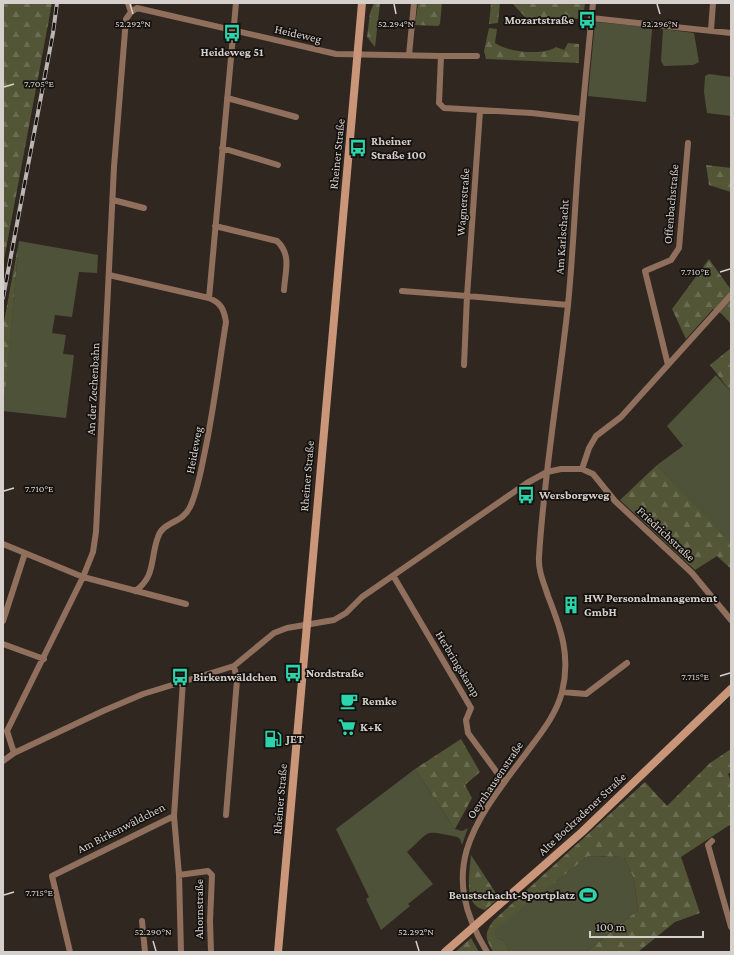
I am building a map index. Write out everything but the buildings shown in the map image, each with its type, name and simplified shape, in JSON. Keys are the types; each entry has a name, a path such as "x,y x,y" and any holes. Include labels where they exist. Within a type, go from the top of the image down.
{"main road":[{"name":"Rheiner Straße","path":"278,952 359,54 362,3"},
{"name":"Alte Bockradener Straße","path":"445,952 582,832 731,689"}],"street":[{"path":"128,3 131,12"},
{"path":"209,298 236,3"},
{"path":"409,55 414,3"},
{"name":"Am Karlschacht","path":"547,472 568,305 582,120 593,3"},
{"path":"711,30 713,3"},
{"name":"Heideweg","path":"131,12 137,8 336,54 359,54"},
{"name":"An der Zechenbahn","path":"14,753 7,731 84,577 93,552 96,532 113,200 126,20 131,12"},
{"path":"591,18 731,32"},
{"path":"359,54 477,56"},
{"path":"441,56 439,103 441,106 480,111 532,113 582,120"},
{"path":"227,98 296,118"},
{"name":"Wagnerstraße","path":"464,365 467,296 480,111"},
{"name":"Offenbachstraße","path":"668,365 645,271 671,260 679,248 688,143"},
{"path":"222,148 278,165"},
{"path":"113,200 144,208"},
{"path":"215,226 277,241 283,246 287,254 284,290"},
{"name":"Heideweg","path":"110,275 209,298 218,302 224,310 226,322 208,434 199,479 190,507 184,517 164,527 158,536 148,580 135,591"},
{"path":"402,291 568,305"},
{"path":"3,761 14,753 143,694 234,666 274,633 287,628 334,620 346,613 362,597 394,577 527,483 547,472 561,469 582,469 589,448 596,436 621,417 731,295"},
{"name":"Friedrichstraße","path":"582,469 593,474 615,501 692,573 731,620"},
{"name":"Oeynhausenstraße","path":"487,952 473,929 465,901 462,878 466,852 474,830 486,807 552,719 562,692 565,666 565,645 542,579 539,561 547,472"},
{"path":"3,544 84,577 186,604"},
{"path":"3,621 25,554"},
{"name":"Herbringskamp","path":"394,577 471,708 466,720 468,733 504,782"},
{"path":"3,644 44,659"},
{"path":"562,692 586,694 627,663"},
{"path":"226,815 237,680 234,666"},
{"name":"Am Birkenwäldchen","path":"70,952 52,876 174,816 183,681"},
{"name":"Ahornstraße","path":"174,816 179,875 181,952"},
{"path":"712,841 708,845 731,926"},
{"name":"Ahornstraße","path":"179,875 208,871 212,875 210,921 211,952"},
{"path":"142,921 145,952"}],"green space":[{"path":"3,3 52,3 3,265"},
{"path":"374,3 380,3 375,47 367,37 370,13"},
{"path":"418,3 442,3 440,24 438,26 415,25"},
{"path":"491,3 500,3 498,23 489,24"},
{"path":"512,3 585,3 583,19 526,18"},
{"path":"595,22 651,27 646,102 588,96"},
{"path":"489,28 497,29 495,43 517,51 534,52 550,50 556,47 564,50 568,43 579,44 579,63 486,59 484,51"},
{"path":"663,29 694,33 699,62 693,65 664,66 661,61"},
{"path":"709,74 731,77 731,116 707,113 704,92 705,76"},
{"path":"706,165 731,168 731,192 709,185"},
{"path":"19,241 98,255 97,273 79,272 72,317 55,315 52,333 66,335 63,354 74,355 66,418 3,411"},
{"path":"19,241 5,394 3,409 3,327"},
{"path":"709,259 731,290 731,324 721,313 713,309 686,339 672,309"},
{"path":"731,348 731,392 710,365"},
{"path":"716,375 731,392 730,546 657,465 683,446 667,426"},
{"path":"657,465 731,545 731,569 717,556 695,570 620,500"},
{"path":"461,739 480,772 465,785 472,798 455,829 415,769"},
{"path":"731,749 731,772 728,774 731,781 731,824 681,857 700,913 675,922 638,952 586,952 638,910 634,879 624,857 588,856 494,931 497,938 505,941 509,952 493,952 488,943 487,933 493,921 645,782 667,806 710,763"},
{"path":"415,769 455,829 462,831 468,828 462,845 460,839 457,837 432,833 424,836 407,852 433,884 408,904 410,906 381,930 366,899 369,897 336,829"},
{"path":"471,855 499,898 485,910 478,907 473,902 470,895 469,879"},
{"name":"Beustschacht-Sportplatz","path":"588,856 624,857 634,879 638,910 586,952 509,952 505,941 497,938 493,931"},
{"path":"471,938 479,952 455,952"}],"railway":[{"path":"3,298 53,33 57,3"}],"place":[{"name":"Mozartstraße","path":"587,20"},
{"name":"Heideweg 51","path":"232,33"},
{"name":"Rheiner Straße 100","path":"358,148"},
{"name":"Wersborgweg","path":"526,495"},
{"name":"HW Personalmanagement GmbH","path":"571,605"},
{"name":"Nordstraße","path":"293,673"},
{"name":"Birkenwäldchen","path":"180,677"},
{"name":"Remke","path":"349,701"},
{"name":"K+K","path":"347,727"},
{"name":"JET","path":"273,739"},
{"name":"Beustschacht-Sportplatz","path":"588,895"}]}
